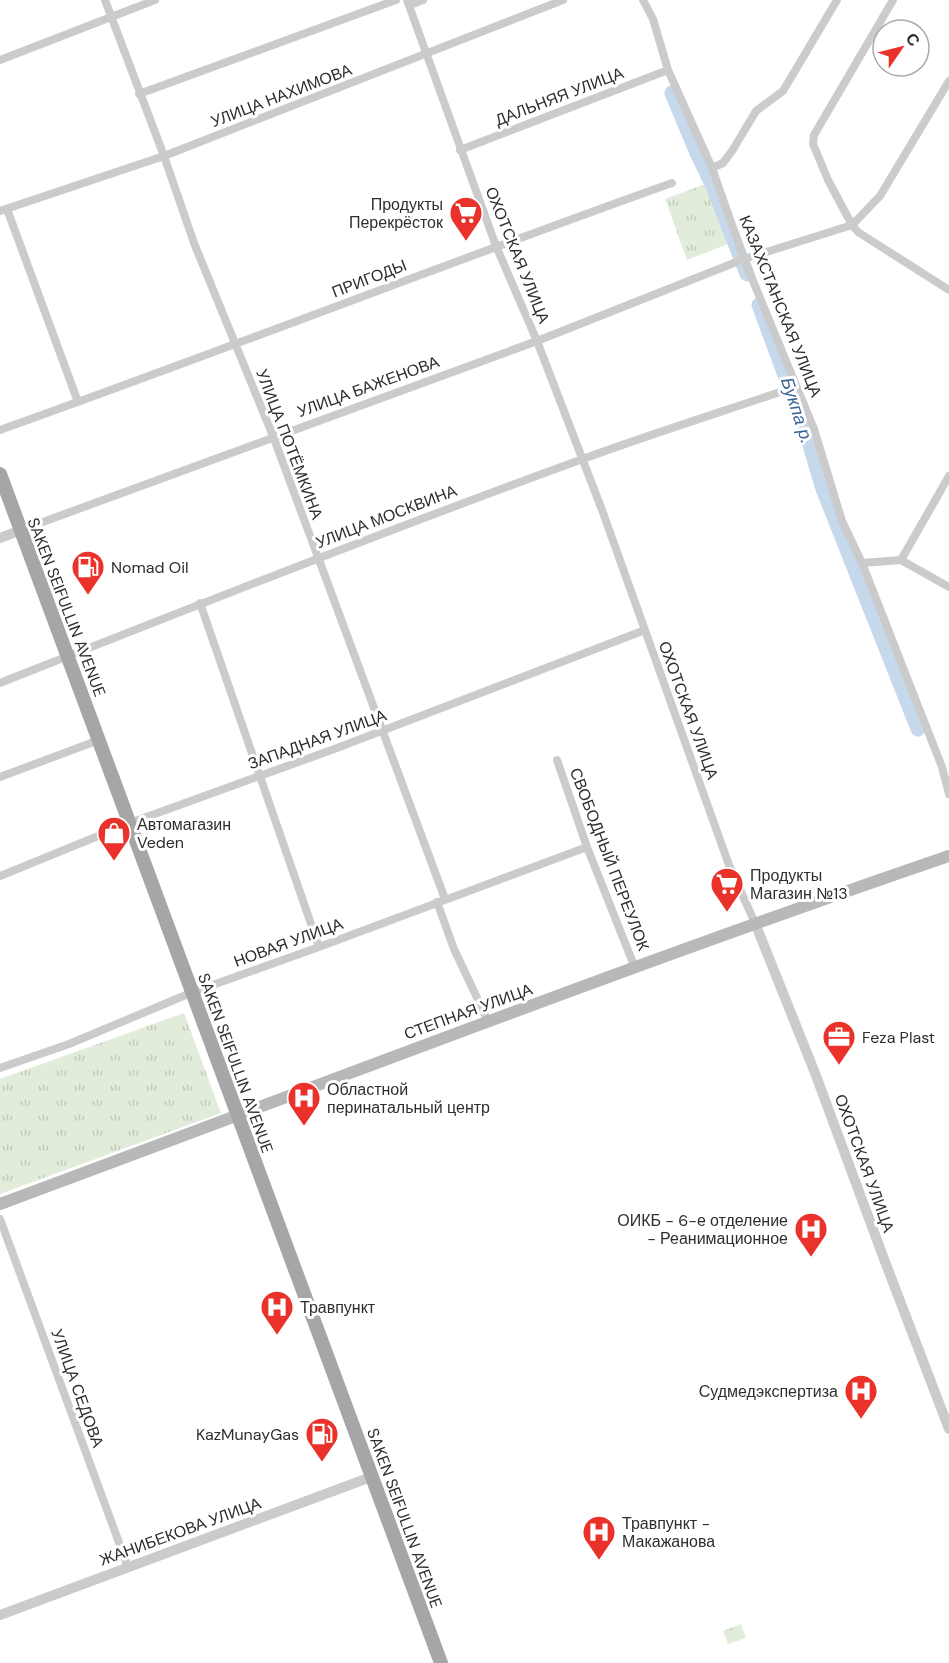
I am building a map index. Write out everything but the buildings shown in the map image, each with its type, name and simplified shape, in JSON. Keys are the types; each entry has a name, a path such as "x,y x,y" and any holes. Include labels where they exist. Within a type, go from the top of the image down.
{"main road":[{"name":"SAKEN SEIFULLIN AVENUE","path":"0,474 441,1663"},
{"name":"СТЕПНАЯ УЛИЦА","path":"0,1204 755,923 949,856"}],"street":[{"name":"УЛИЦА ПОТЁМКИНА","path":"105,0 113,16 194,243 273,436 382,731 441,900 454,949 488,1021"},
{"path":"0,60 155,0"},
{"path":"139,94 396,0"},
{"path":"408,3 423,0"},
{"path":"534,0 543,8"},
{"name":"УЛИЦА НАХИМОВА","path":"78,402 42,302 3,210 164,156 563,0"},
{"name":"КАЗАХСТАНСКАЯ УЛИЦА","path":"643,0 653,20 668,70 712,168 744,259 814,429 842,521 862,563 942,767 949,794"},
{"path":"712,168 723,163 756,111 783,91 837,0"},
{"path":"893,0 814,135 813,144 828,180 858,232 949,290"},
{"name":"ОХОТСКАЯ УЛИЦА","path":"408,3 496,246 537,341 583,459 729,865 816,1072 949,1429"},
{"name":"ДАЛЬНЯЯ УЛИЦА","path":"460,150 668,70"},
{"path":"852,225 880,196 949,81"},
{"name":"ПРИГОДЫ","path":"0,430 672,183"},
{"name":"УЛИЦА БАЖЕНОВА","path":"0,538 537,341 744,259 852,225"},
{"name":"УЛИЦА МОСКВИНА","path":"0,683 317,558 583,459 786,390"},
{"path":"901,560 949,476"},
{"path":"862,563 901,560 949,587"},
{"path":"200,603 320,947"},
{"name":"ЗАПАДНАЯ УЛИЦА","path":"0,876 130,823 260,777 645,630"},
{"path":"0,777 99,740"},
{"name":"СВОБОДНЫЙ ПЕРЕУЛОК","path":"557,760 587,847 635,968"},
{"name":"НОВАЯ УЛИЦА","path":"0,1068 69,1044 193,992 587,847"},
{"name":"УЛИЦА СЕДОВА","path":"0,1219 128,1566"},
{"name":"ЖАНИБЕКОВА УЛИЦА","path":"0,1615 372,1477"}],"green space":[{"path":"705,184 728,244 687,260 665,199"},
{"path":"184,1013 221,1113 0,1194 0,1079"},
{"path":"741,1624 746,1638 728,1644 723,1631"}],"waterway":[{"name":"Букпа р.","path":"672,93 713,186 747,274"},
{"name":"Букпа р.","path":"759,305 807,435 823,489 918,729"}],"place":[{"name":"Продукты Перекрёсток","path":"466,242"},
{"name":"Nomad Oil","path":"88,596"},
{"name":"Автомагазин Veden","path":"114,862"},
{"name":"Продукты Магазин №13","path":"727,913"},
{"name":"Feza Plast","path":"839,1066"},
{"name":"Областной перинатальный центр","path":"304,1127"},
{"name":"ОИКБ - 6-е отделение - Реанимационное","path":"811,1258"},
{"name":"Травпункт","path":"277,1336"},
{"name":"Судмедэкспертиза","path":"861,1420"},
{"name":"KazMunayGas","path":"322,1463"},
{"name":"Травпункт - Макажанова","path":"599,1561"}]}
